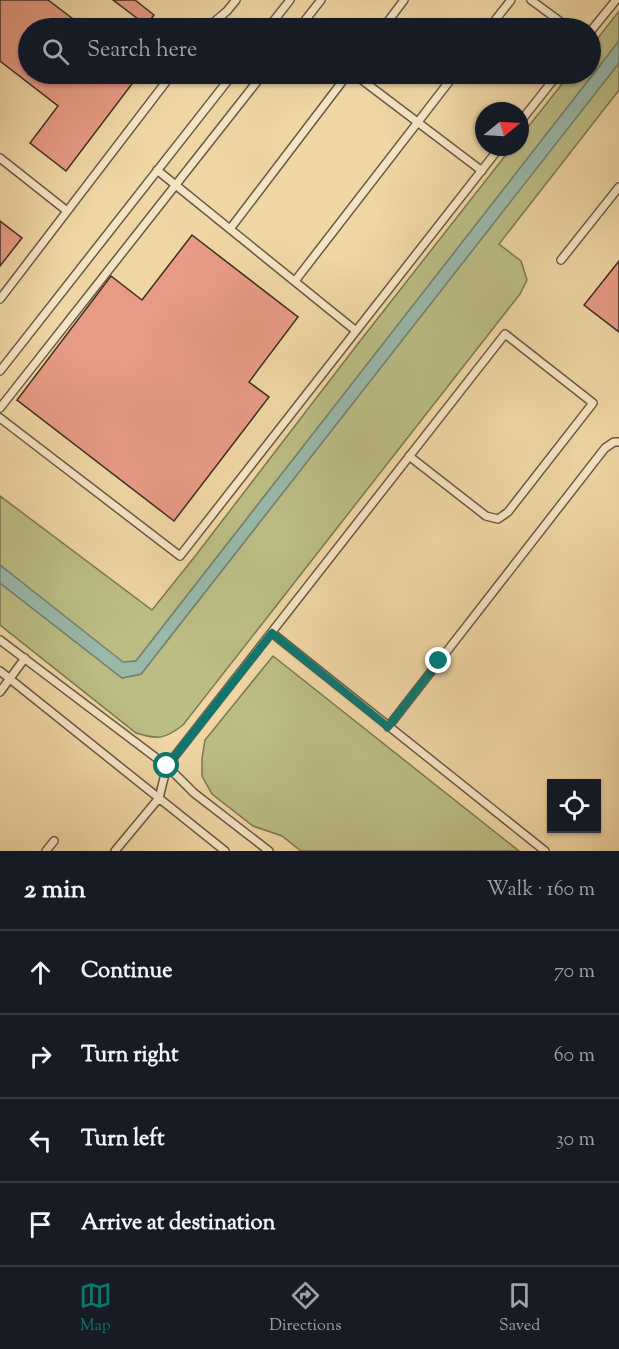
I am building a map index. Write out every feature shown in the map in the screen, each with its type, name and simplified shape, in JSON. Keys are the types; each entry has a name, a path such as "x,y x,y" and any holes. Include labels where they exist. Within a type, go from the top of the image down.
{"lane":[{"path":"219,18 236,0"},
{"path":"276,18 290,0"},
{"path":"306,18 321,0"},
{"path":"390,18 404,0"},
{"path":"497,18 511,0"},
{"path":"531,0 555,18"},
{"path":"601,19 616,0"},
{"path":"0,299 164,84"},
{"path":"0,371 225,84"},
{"path":"0,408 255,84"},
{"path":"230,229 340,84"},
{"path":"367,84 482,171"},
{"path":"296,281 446,84"},
{"path":"529,111 550,84"},
{"path":"0,418 180,556 493,156"},
{"path":"0,158 67,211"},
{"path":"157,170 356,331"},
{"path":"561,260 619,187"},
{"path":"115,851 159,798 167,766 272,633 409,456 505,334 593,403 508,512 498,519 486,516 409,456"},
{"path":"388,727 605,447 619,442"},
{"path":"272,633 544,851"},
{"path":"0,640 167,766 194,793 268,851"},
{"path":"0,692 25,658"},
{"path":"0,671 225,851"},
{"path":"46,851 54,842"}],"green space":[{"path":"619,11 619,41 601,64 601,34"},
{"path":"619,63 619,90 499,244 521,261 527,280 520,294 183,725 161,737 136,733 0,625 0,583 122,678 141,674"},
{"path":"562,84 586,84 136,661 123,663 0,565 0,496 152,610 505,156 529,156 529,126"},
{"path":"273,656 519,851 301,851 282,836 253,826 212,794 202,776 205,740"}],"shaded area":[{"path":"619,41 619,63 141,674 122,678 0,583 0,565 123,662 136,661 586,84 601,84 601,64"}],"building":[{"path":"0,0 48,0 72,18 18,18 18,75 0,61"},
{"path":"113,0 135,0 154,15 152,18 137,18"},
{"path":"30,84 132,84 66,171 30,143 58,106"},
{"path":"0,221 22,238 0,266"},
{"path":"192,235 298,317 249,382 269,397 174,521 17,400 111,276 142,300"},
{"path":"619,261 619,332 584,305"}],"route":[{"path":"167,766 272,633 388,727 439,661"}]}
